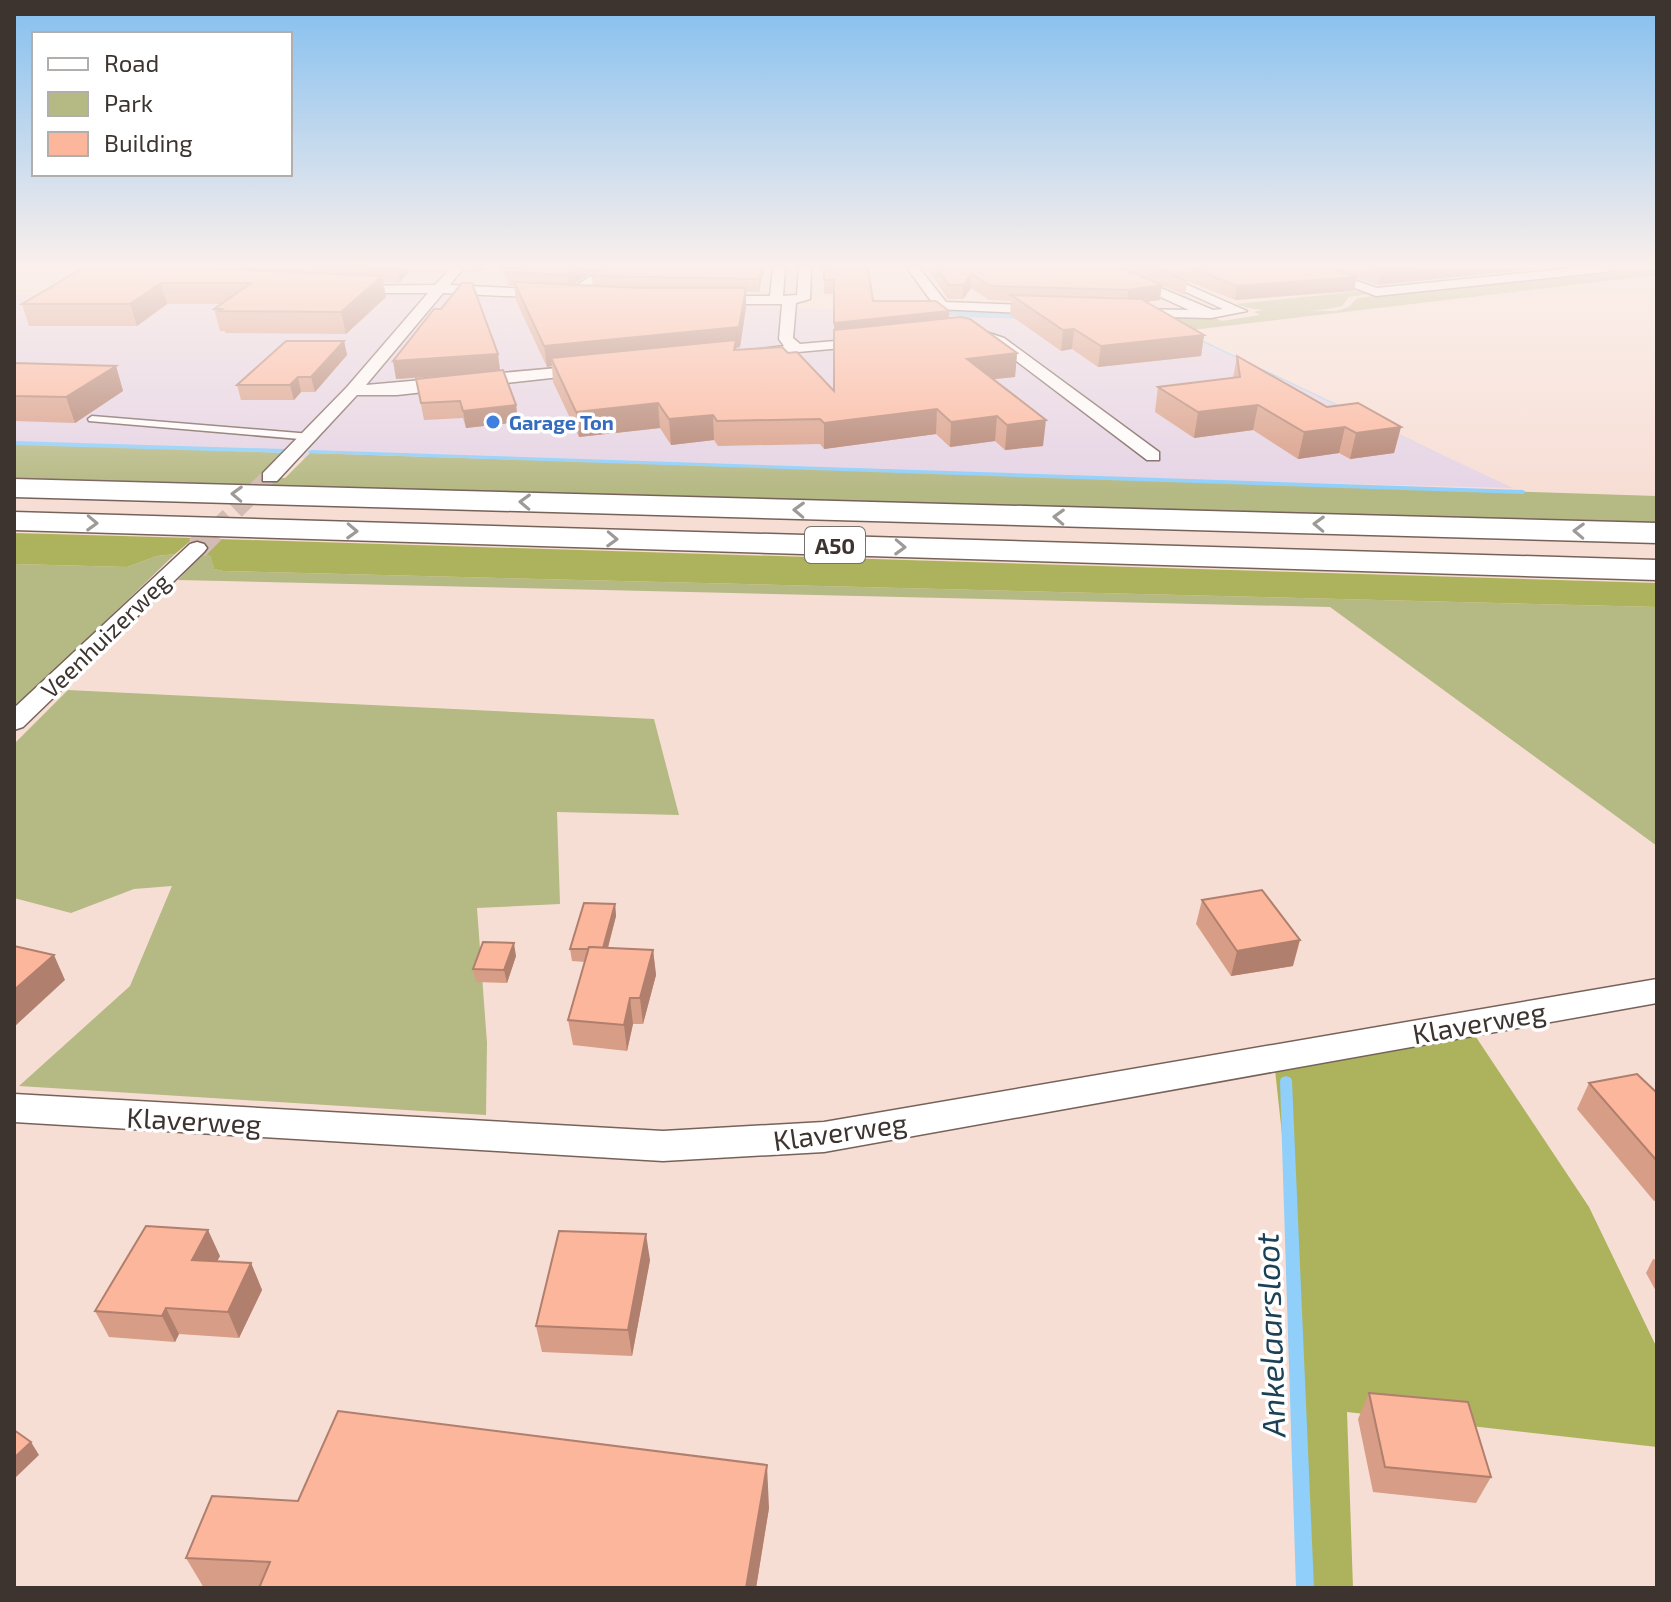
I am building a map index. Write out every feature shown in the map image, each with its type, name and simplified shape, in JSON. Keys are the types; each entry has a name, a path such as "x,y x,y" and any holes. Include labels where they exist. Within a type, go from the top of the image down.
{"highway":[{"name":"A50","path":"14,488 1657,533"},
{"name":"A50","path":"14,521 1657,570"}],"street":[{"path":"270,477 311,437 393,343"},
{"path":"790,343 796,349"},
{"path":"735,355 858,343"},
{"path":"1001,343 1153,456"},
{"path":"353,390 397,390 612,368"},
{"name":"Veenhuizerweg","path":"14,722 197,548"},
{"name":"Klaverweg","path":"14,1108 663,1146 763,1143 824,1137 1657,991"}],"lane":[{"path":"92,419 311,437"}],"shaded area":[{"path":"14,343 1203,343 1513,488 14,451"}],"green space":[{"path":"14,443 288,453 260,477 285,478 310,453 1657,496 1657,524 14,479"},
{"path":"14,533 194,538 175,554 157,556 127,567 14,564"},
{"path":"219,539 1657,583 1657,607 223,571 214,569 211,556 201,555"},
{"path":"175,554 14,710 14,564 127,567 157,556"},
{"path":"201,555 212,556 214,569 223,571 1657,607 1657,846 1330,607 178,580"},
{"path":"68,690 654,719 679,815 557,812 560,904 477,908 487,1043 486,1115 19,1086 130,986 172,886 134,889 71,913 14,898 14,744"},
{"path":"1474,1034 1589,1207 1657,1348 1657,1447 1347,1412 1353,1588 1303,1588 1286,1171 1275,1070"}],"water":[{"path":"1204,343 1208,343 1449,458"}],"building":[{"path":"284,343 342,343 311,377 298,377 290,385 237,385"},
{"path":"407,343 494,343 498,354 393,361"},
{"path":"542,343 577,343 544,346"},
{"path":"708,343 735,343 734,350 782,347 788,353 797,352 834,391 834,343 1003,343 1017,353 967,359 1046,420 1007,425 997,416 951,422 937,409 824,423 820,419 717,421 713,415 669,419 658,403 576,412 551,358"},
{"path":"1096,343 1131,343 1101,346"},
{"path":"1237,356 1327,407 1358,403 1401,427 1356,433 1345,427 1304,432 1258,405 1198,412 1158,387 1240,377"},
{"path":"15,363 116,366 66,397 14,396"},
{"path":"503,370 516,405 463,411 460,401 421,403 416,379"},
{"path":"1262,890 1300,940 1237,951 1202,900"},
{"path":"584,903 615,904 603,948 570,949"},
{"path":"483,942 514,943 504,970 473,969"},
{"path":"14,946 54,955 14,990"},
{"path":"589,947 653,950 640,998 630,998 624,1025 568,1020"},
{"path":"1637,1074 1657,1093 1657,1161 1589,1083"},
{"path":"146,1226 208,1230 192,1260 251,1263 228,1312 166,1308 162,1316 95,1311"},
{"path":"559,1231 646,1234 628,1330 536,1326"},
{"path":"1369,1393 1468,1402 1491,1477 1385,1467"},
{"path":"338,1411 767,1465 746,1588 259,1588 270,1562 186,1558 212,1496 298,1501"},
{"path":"14,1430 31,1442 14,1458"}],"waterway":[{"path":"14,443 285,451"},
{"path":"311,452 1523,492"},
{"name":"Ankelaarsloot","path":"1286,1081 1305,1588"}],"tunnel":[{"path":"216,529 270,477"},
{"path":"197,548 216,529"}],"place":[{"name":"Garage Ton","path":"493,422"}]}
